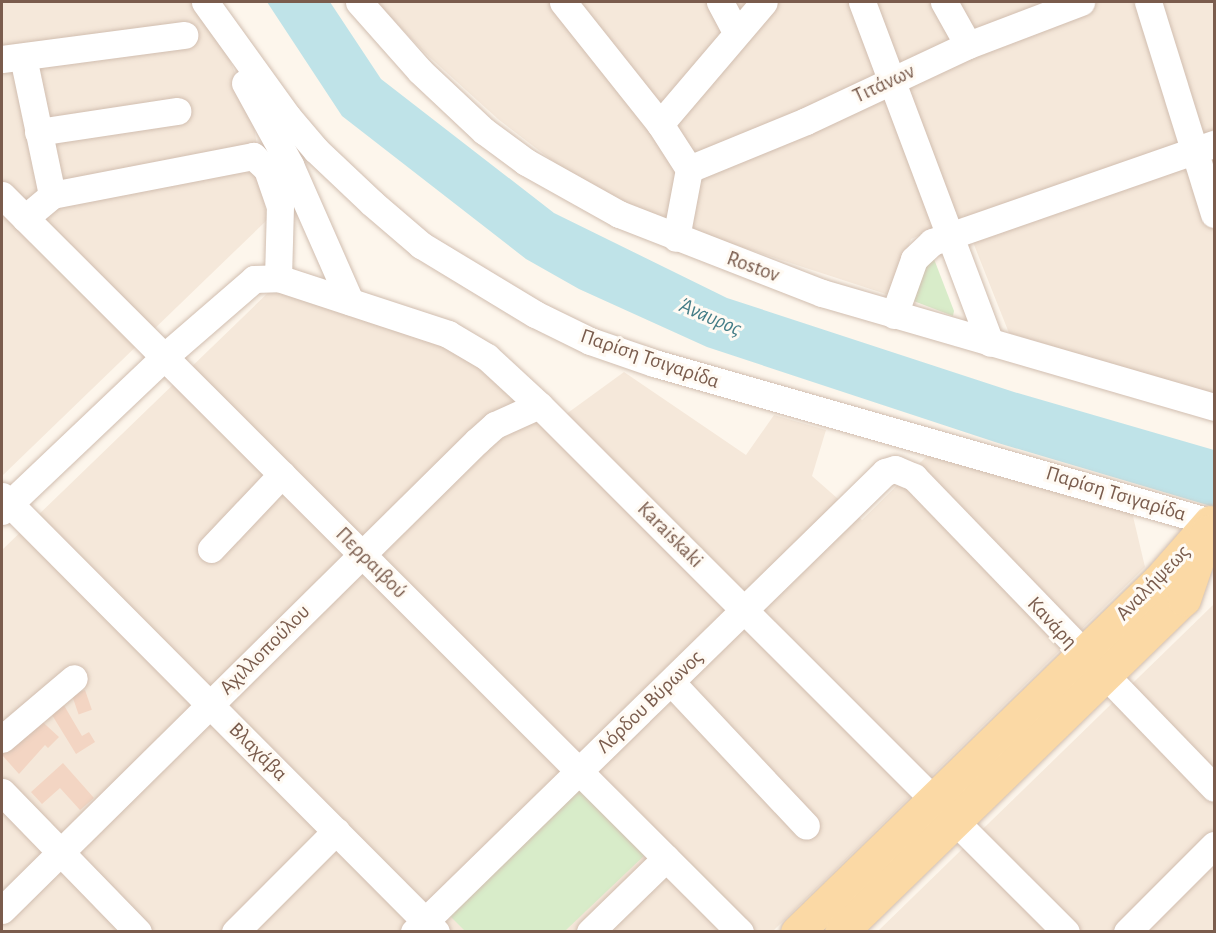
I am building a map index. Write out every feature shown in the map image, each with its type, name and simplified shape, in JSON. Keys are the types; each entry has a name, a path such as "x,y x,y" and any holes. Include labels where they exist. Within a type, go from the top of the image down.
{"main road":[{"name":"Αναλήψεως","path":"797,932 945,809 1094,666 1213,517"},
{"name":"Αναλήψεως","path":"841,932 945,809"}],"street":[{"path":"205,2 219,36 286,157 350,301"},
{"name":"Παρίση Τσιγαρίδα","path":"205,2 288,117 316,150 378,209 421,244 535,314 590,341 664,366 1213,517"},
{"name":"Rostov","path":"359,2 420,72 484,131 526,162 596,202 676,238 894,315 1215,407"},
{"path":"564,2 660,124 688,169 676,238"},
{"path":"720,2 736,33"},
{"path":"660,124 764,2"},
{"path":"862,2 951,233 990,343"},
{"path":"944,2 968,45"},
{"name":"Τιτάνων","path":"688,169 892,81 968,45 1081,2"},
{"path":"1148,2 1205,147 1215,214"},
{"path":"52,195 38,132 12,58 183,35"},
{"path":"38,132 177,111"},
{"path":"894,315 916,256 927,244 951,233 1205,147"},
{"path":"25,218 52,195 253,156 267,169 280,206 278,278"},
{"name":"Περραιβού","path":"2,195 740,932"},
{"name":"Karaiskaki","path":"164,357 250,281 278,278 460,339 487,357 539,405 747,610 1066,932"},
{"path":"4,504 164,357"},
{"name":"Αχιλλοπούλου","path":"2,910 495,425 539,405"},
{"name":"Κανάρη","path":"885,472 895,469 914,477 1094,666 1215,788"},
{"name":"Λόρδου Βύρωνος","path":"425,928 579,771 747,610 885,472"},
{"path":"210,549 282,474"},
{"name":"Βλαχάβα","path":"4,504 210,704 336,831 425,928"},
{"path":"2,738 74,678"},
{"path":"671,682 806,826"},
{"path":"2,792 138,932"},
{"path":"235,932 336,831"},
{"path":"1127,932 1215,845"},
{"path":"590,932 666,858"}],"shaded area":[{"path":"2,2 191,2 229,58 253,118 267,220 2,476"},
{"path":"376,2 1214,2 1214,395 1009,333 963,217 911,239 892,296 686,229 622,203 575,178 498,119 425,53"},
{"path":"273,288 460,352 547,428 624,372 746,455 774,415 826,430 812,476 862,520 932,451 1132,512 1145,567 773,931 2,932 2,550"},
{"path":"1214,604 1214,931 878,931"}],"green space":[{"path":"934,259 954,311 953,316 911,300 923,263"},
{"path":"582,785 648,852 565,931 465,931 448,914"}],"water":[{"name":"Άναυρος","path":"267,2 330,2 381,79 554,213 727,298 1014,392 1214,450 1214,507 998,443 707,347 579,289 526,259 342,116"}],"building":[{"path":"85,690 92,710 79,714 72,695"},
{"path":"62,702 82,736 89,732 95,742 76,754 49,710"},
{"path":"36,716 59,737 48,748 45,745 19,774 2,755"},
{"path":"63,763 94,798 80,810 60,788 42,804 31,792"}]}
